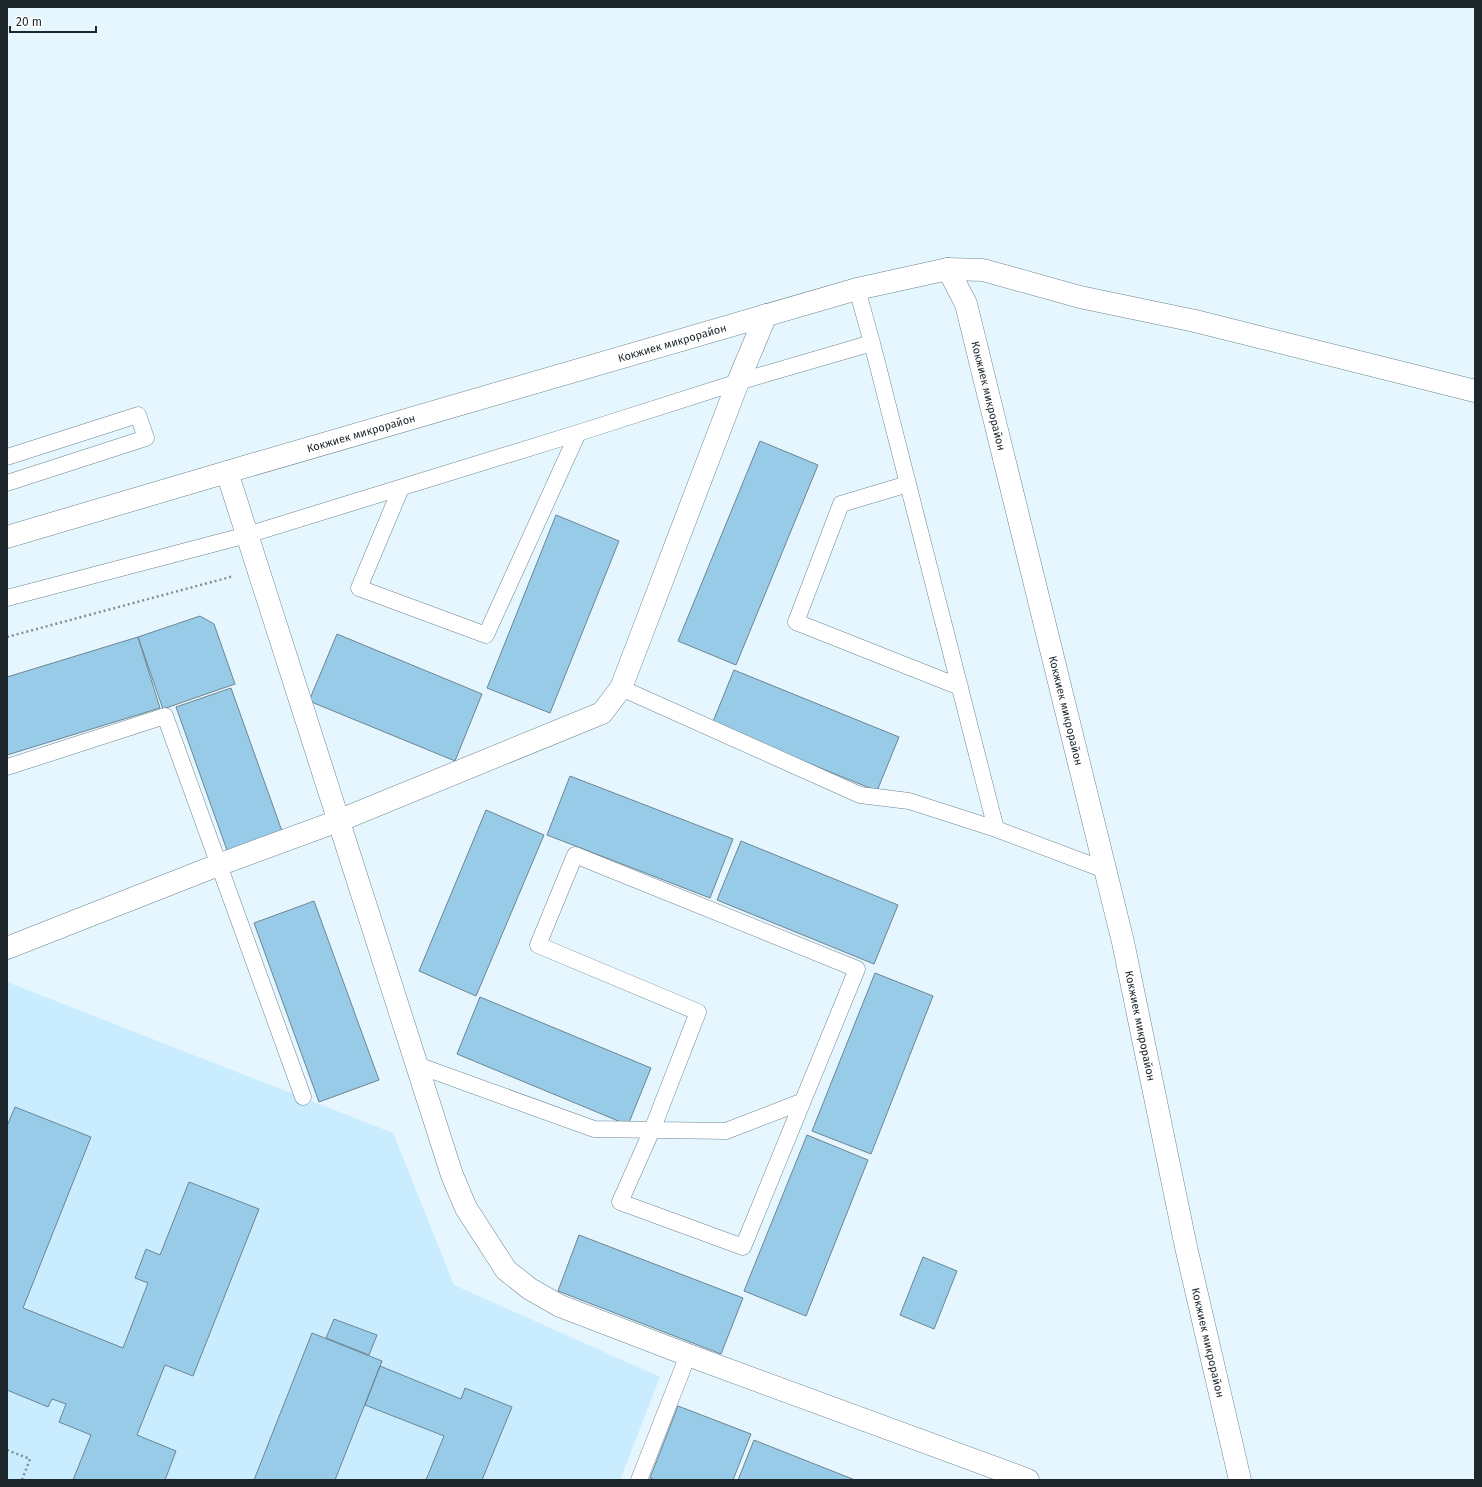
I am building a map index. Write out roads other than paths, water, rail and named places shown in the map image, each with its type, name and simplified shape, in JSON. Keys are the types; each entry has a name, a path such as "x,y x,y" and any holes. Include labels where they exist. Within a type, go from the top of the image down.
{"street":[{"name":"Кокжиек микрорайон","path":"7,537 858,289 948,269 966,304 1124,942 1186,1247 1240,1480"},
{"path":"948,269 983,270 1080,297 1195,321 1475,392"},
{"path":"7,948 218,865 338,821 602,713 621,688 738,382 766,316"},
{"path":"227,472 452,1175 466,1208 506,1270 530,1289 560,1306 688,1355 1028,1480"}],"lane":[{"path":"858,289 996,829"},
{"path":"7,598 247,534 578,433 738,382 872,343"},
{"path":"7,457 138,415 146,438 7,483"},
{"path":"400,488 359,588 486,635 578,433"},
{"path":"908,484 840,504 796,622 960,687"},
{"path":"621,688 860,795 909,802 996,829 1105,870"},
{"path":"7,767 165,716 303,1097"},
{"path":"575,855 857,969 801,1102 743,1247 620,1202 652,1130 698,1012 538,945 575,855"},
{"path":"417,1064 594,1129 726,1132 801,1102"},
{"path":"640,1480 688,1355"}]}
